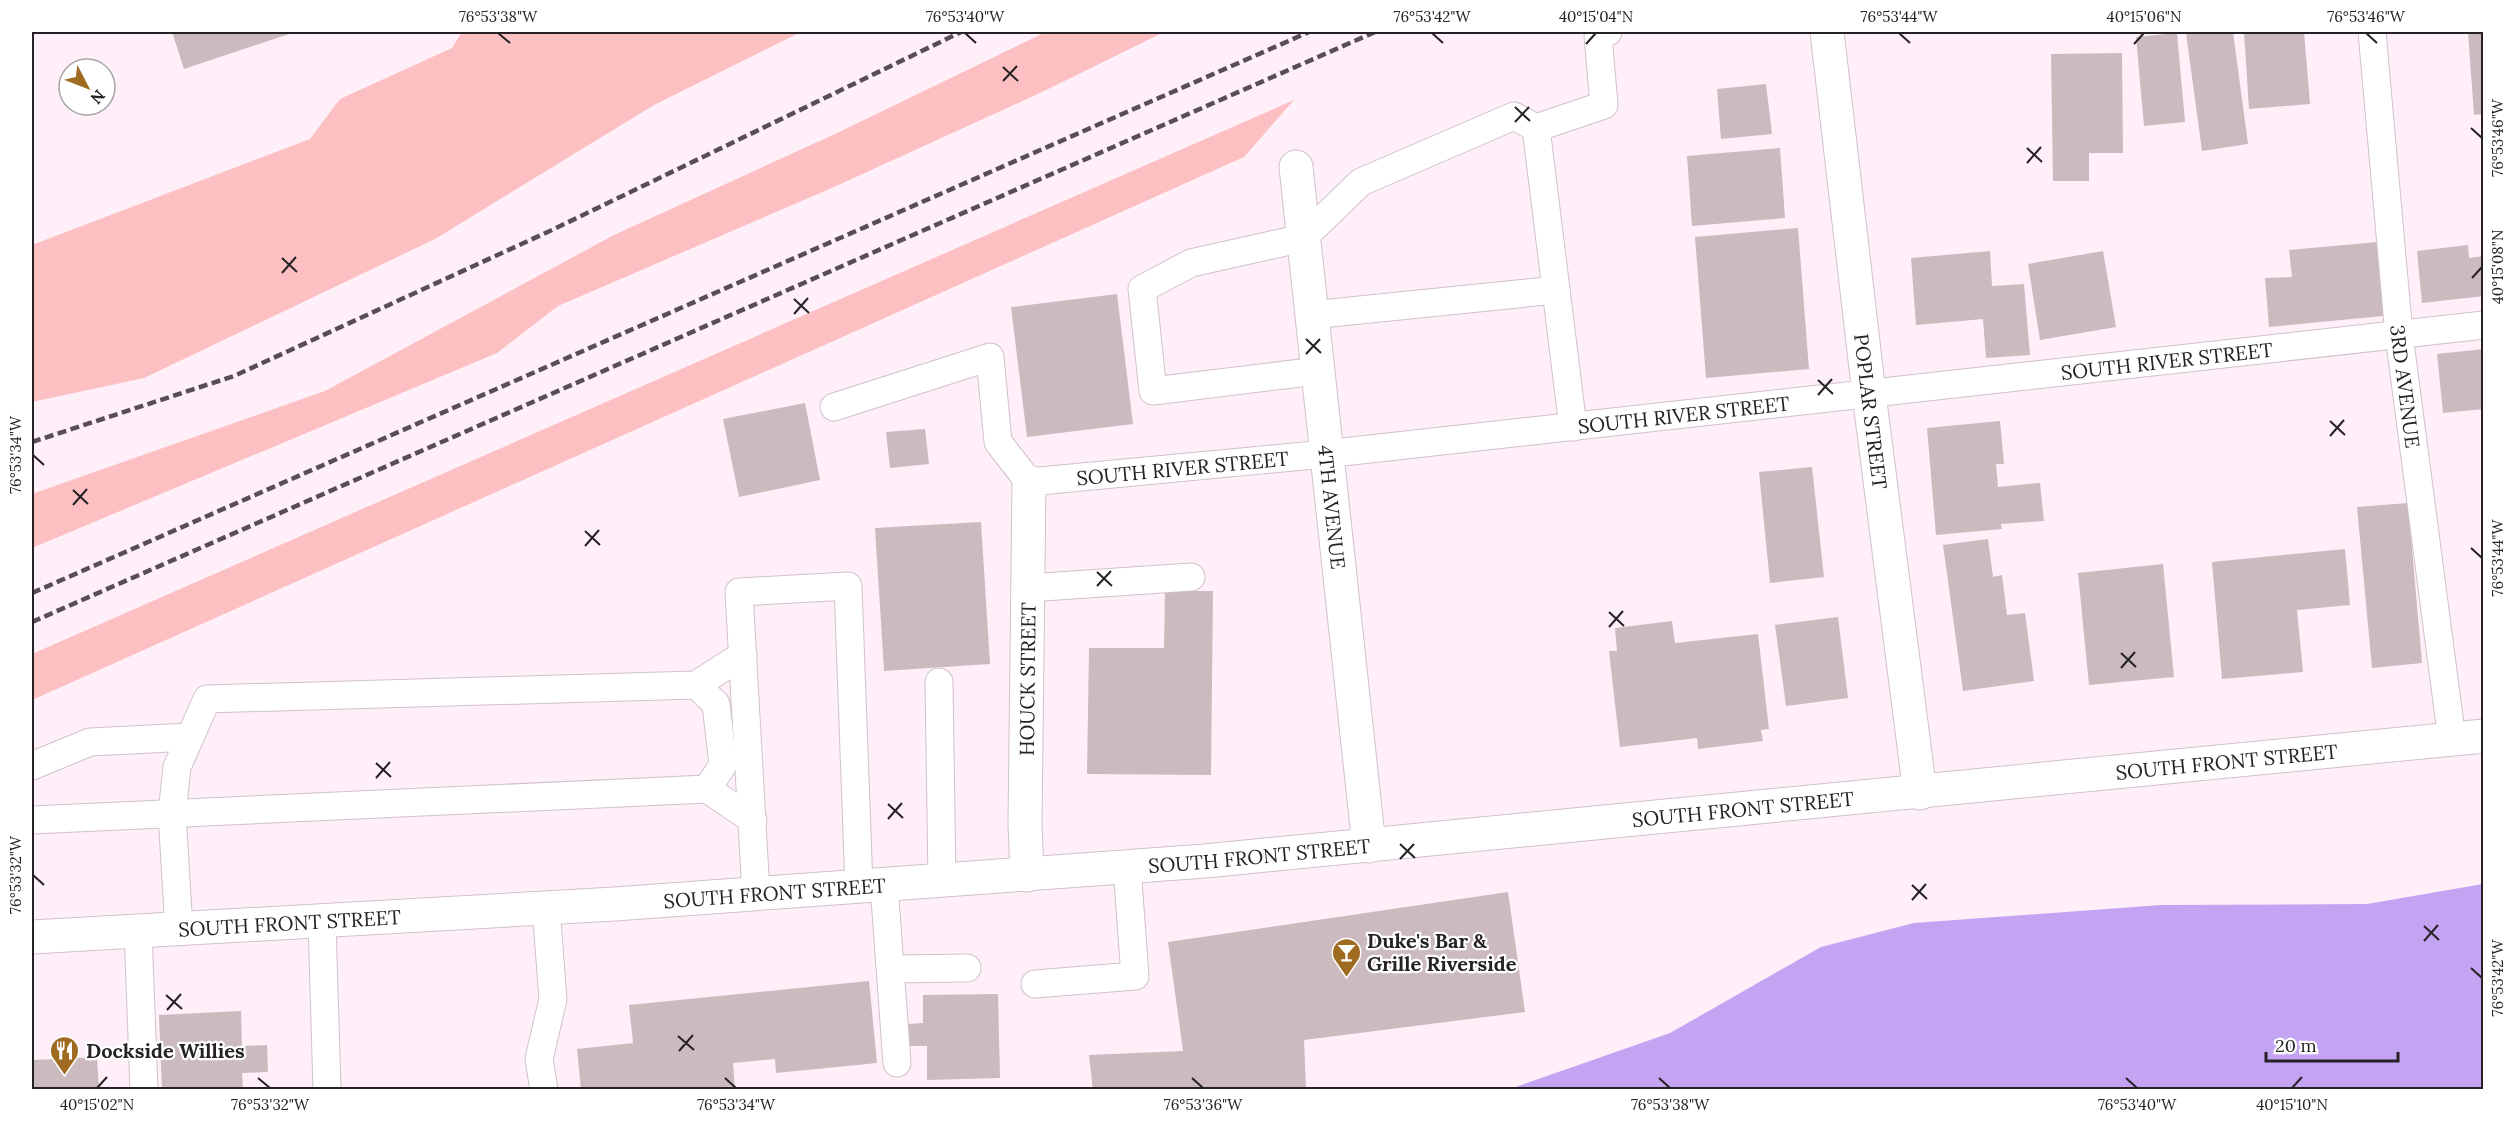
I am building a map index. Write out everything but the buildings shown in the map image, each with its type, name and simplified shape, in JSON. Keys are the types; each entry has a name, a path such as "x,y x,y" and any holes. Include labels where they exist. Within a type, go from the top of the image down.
{"main road":[{"name":"POPLAR STREET","path":"1827,32 1869,394 1920,793"},
{"name":"4TH AVENUE","path":"1296,167 1325,454 1369,846"},
{"name":"HOUCK STREET","path":"1027,875 1025,824 1029,482"},
{"name":"SOUTH FRONT STREET","path":"32,937 546,908 1127,867 1920,793 2468,738"}],"lane":[{"path":"1317,371 1153,391 1142,289 1191,263 1303,238 1361,182 1514,116 1536,128 1604,105 1598,36 1608,32"},
{"name":"3RD AVENUE","path":"2372,32 2399,335 2468,738"},
{"path":"1536,128 1573,427"},
{"path":"1311,315 1556,290"},
{"name":"SOUTH RIVER STREET","path":"1029,482 1325,454 2484,325"},
{"path":"834,406 990,357 998,442 1029,482"},
{"path":"1028,588 1191,577"},
{"path":"756,894 739,592 848,586 872,886 891,969 897,1063"},
{"path":"179,929 172,814 177,767 207,699 696,685 743,656"},
{"path":"939,682 942,881"},
{"path":"696,685 716,704 723,765 707,789"},
{"path":"32,765 90,741 190,737"},
{"path":"32,820 707,789 753,820"},
{"path":"1035,984 1135,976 1127,867"},
{"path":"544,1089 540,1059 553,999 546,908"},
{"path":"322,921 327,1089"},
{"path":"138,931 144,1089"},
{"path":"891,969 967,968"}],"shaded area":[{"path":"462,32 801,32 654,105 435,239 144,378 32,402 32,245 310,139 340,99 452,48"},
{"path":"1046,32 1164,32 1040,93 834,187 558,306 497,353 32,548 32,494 325,391 614,235 835,134"},
{"path":"1294,100 1244,157 32,700 32,654"},
{"path":"2483,884 2483,1089 1510,1089 1670,1033 1821,947 1914,923 2161,905 2367,904"}],"railway":[{"path":"32,442 234,376 552,230 961,32"},
{"path":"32,593 1309,32"},
{"path":"32,622 1375,32"}],"place":[{"name":"Duke's Bar & Grille Riverside","path":"1346,978"},
{"name":"Dockside Willies","path":"65,1076"}]}
